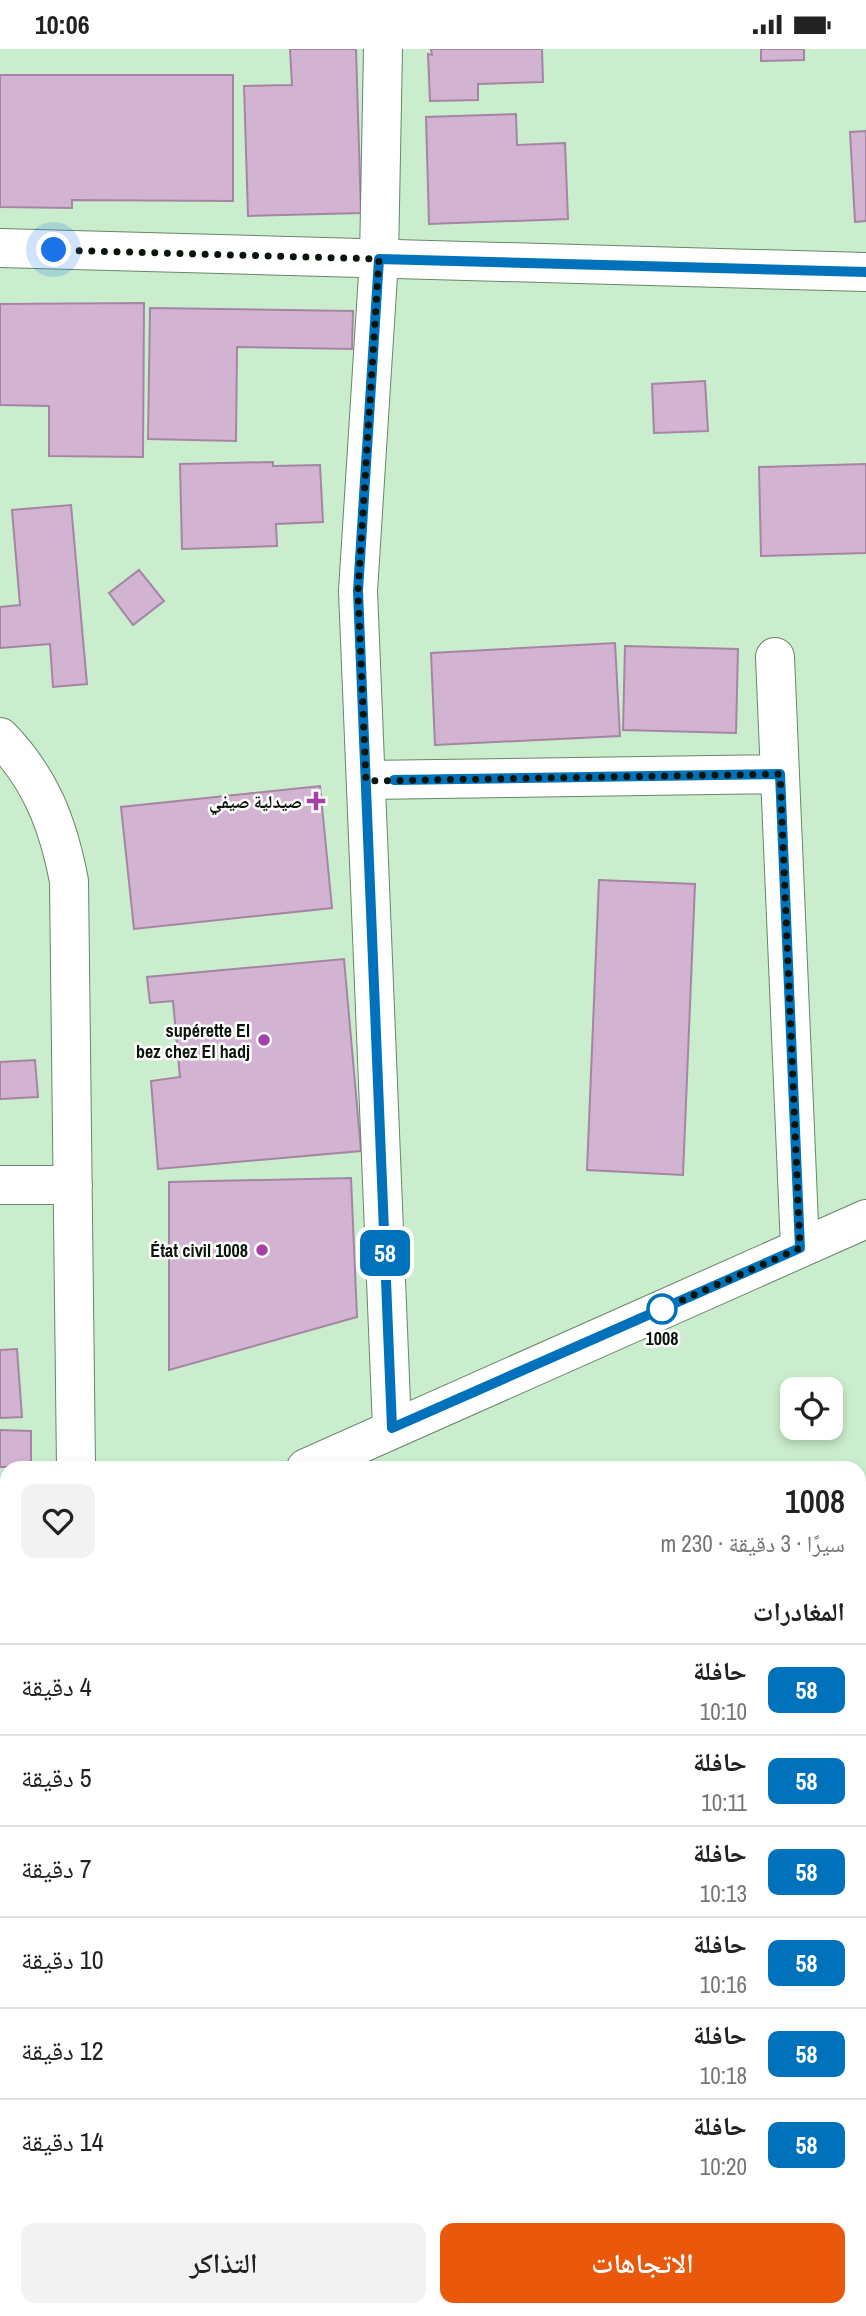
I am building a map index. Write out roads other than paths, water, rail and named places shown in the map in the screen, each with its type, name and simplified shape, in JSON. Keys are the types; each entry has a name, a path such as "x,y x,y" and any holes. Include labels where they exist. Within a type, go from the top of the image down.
{"street":[{"path":"383,49 379,259 358,591 392,1428"},
{"path":"0,248 866,272"},
{"path":"775,657 800,1248"},
{"path":"0,737 20,757 44,796 61,840 69,881 76,1461"},
{"path":"366,781 780,774"},
{"path":"0,1185 73,1185"},
{"path":"321,1461 866,1219"}],"place":[{"name":"صيدلية صيفي","path":"316,801"},
{"name":"supérette El bez chez El hadj","path":"264,1040"},
{"name":"État civil 1008","path":"262,1250"},
{"name":"1008","path":"662,1309"}]}
